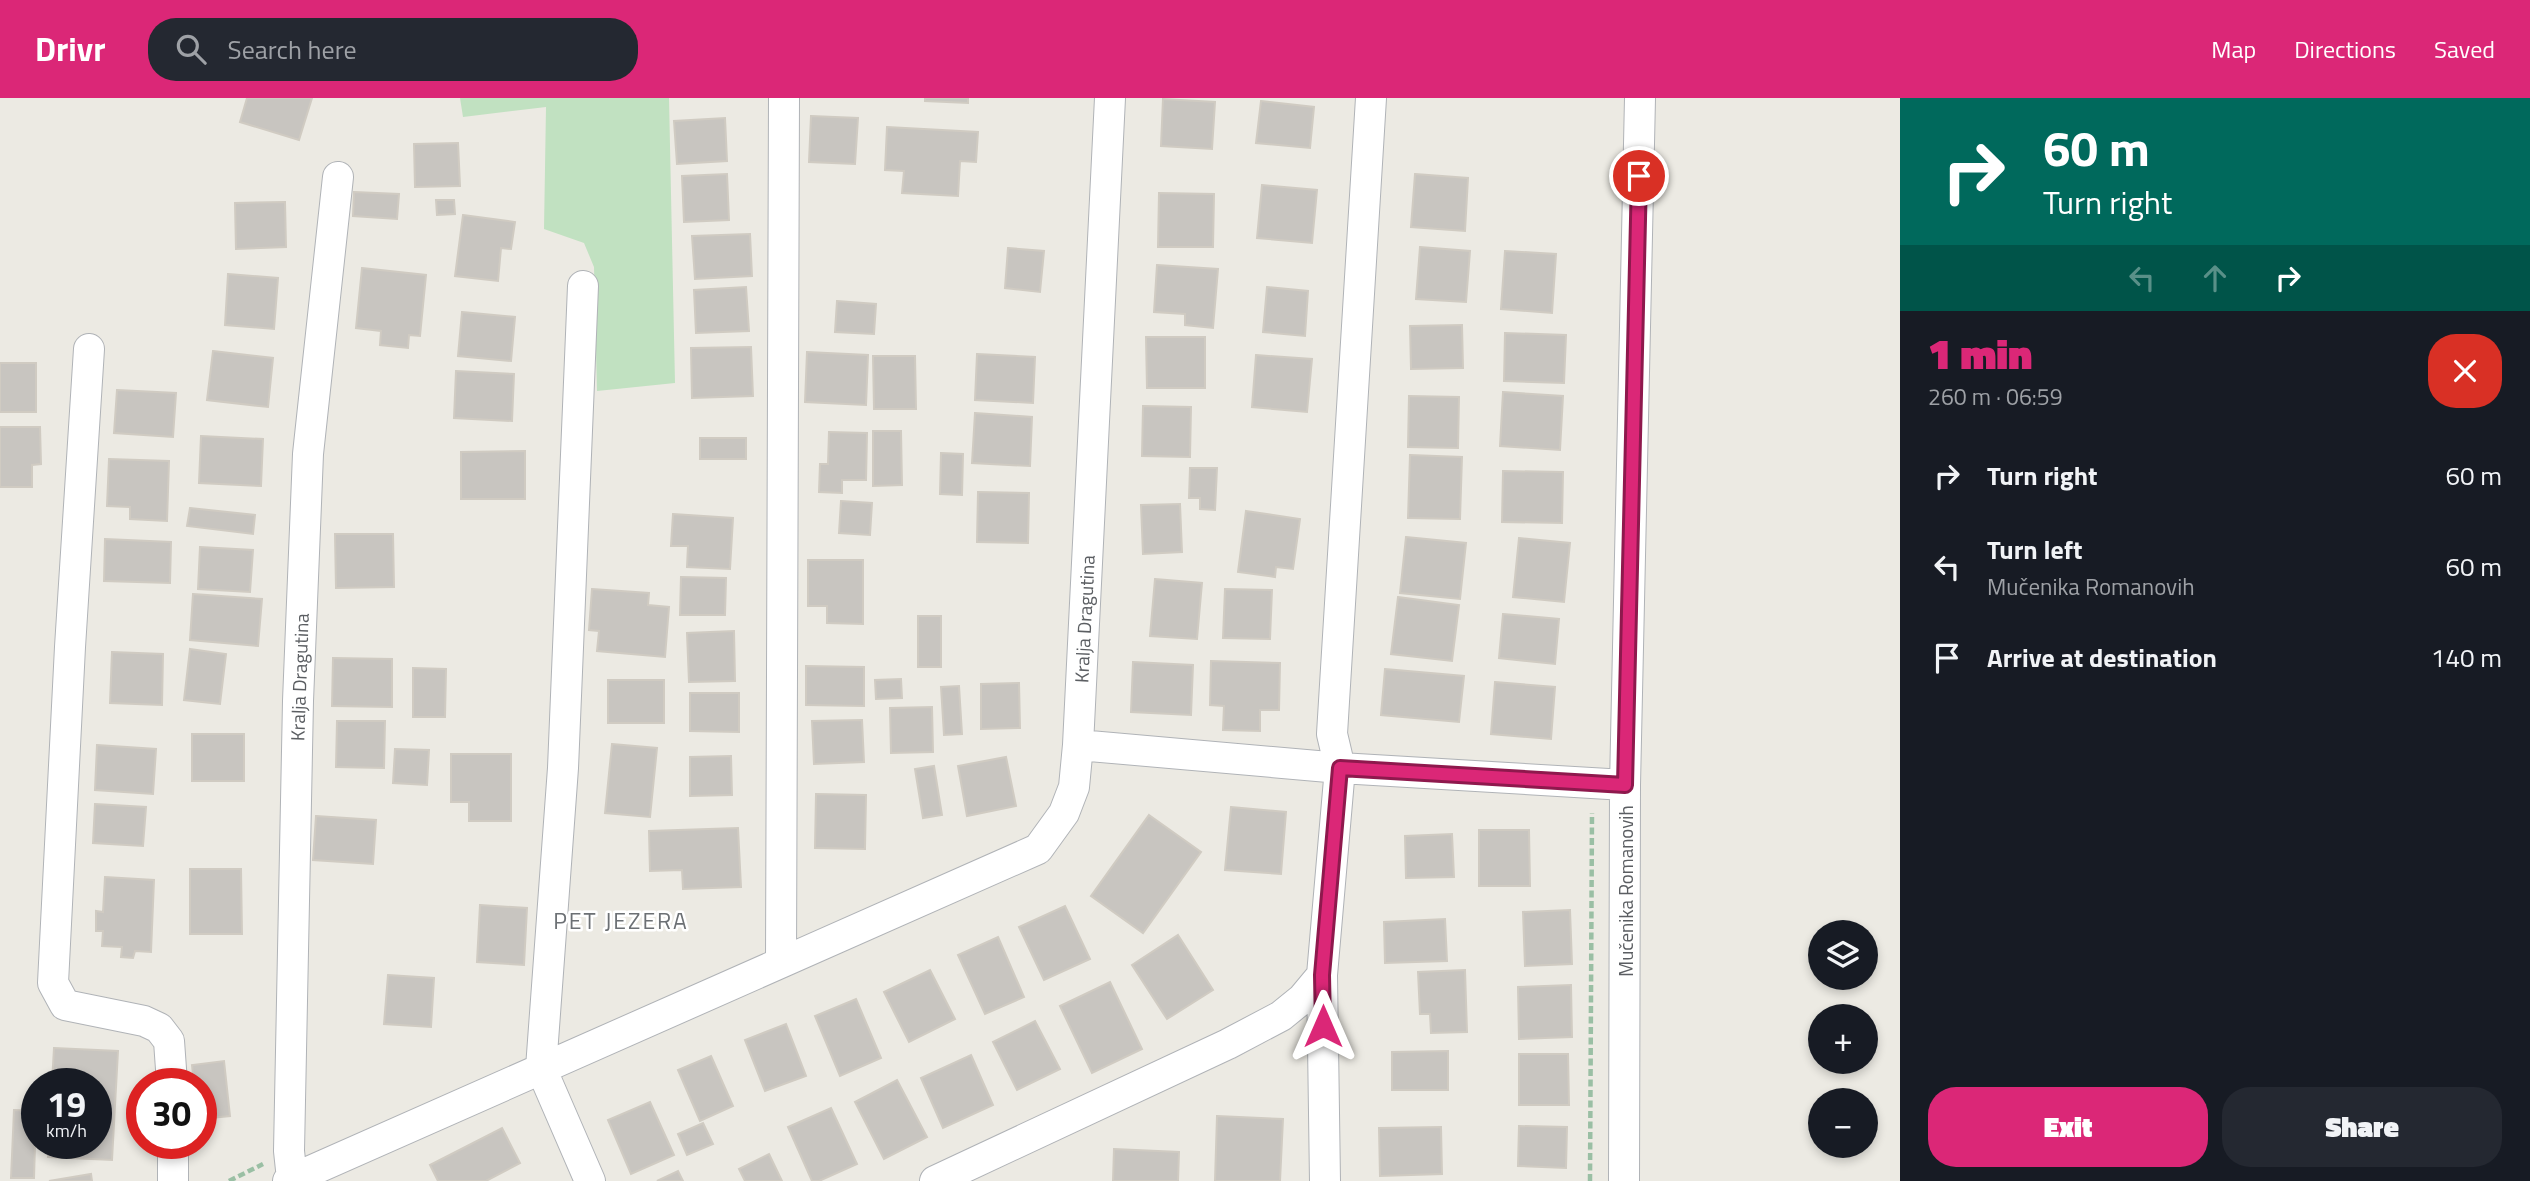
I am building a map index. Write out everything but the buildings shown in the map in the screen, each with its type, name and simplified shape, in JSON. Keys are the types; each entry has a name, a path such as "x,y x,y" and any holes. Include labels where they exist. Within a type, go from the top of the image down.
{"street":[{"path":"781,962 784,98"},
{"name":"Kralja Dragutina","path":"338,177 308,454 298,701 290,1170 541,1068 1038,849 1064,813 1073,787 1078,745 1110,98"},
{"path":"1325,1181 1322,975 1340,768 1332,734 1371,98"},
{"name":"Mučenika Romanovih","path":"1624,1181 1625,785 1640,98"},
{"path":"583,286 563,768 541,1068 590,1181"},
{"path":"89,349 69,647 53,983 65,1005 144,1021 159,1028 169,1041 172,1068"},
{"path":"1078,745 1340,768 1625,785"},
{"path":"934,1181 1281,1016 1302,999 1322,975"},
{"path":"173,1159 173,1181"}],"path":[{"path":"229,1181 290,1170"}],"green space":[{"path":"460,98 669,98 675,383 597,391 594,267 584,243 544,229 546,107 463,117"}],"district":[{"name":"PET JEZERA","path":"621,920"}],"route":[{"path":"1323,1026 1322,975 1340,768 1625,785 1639,176"}]}
